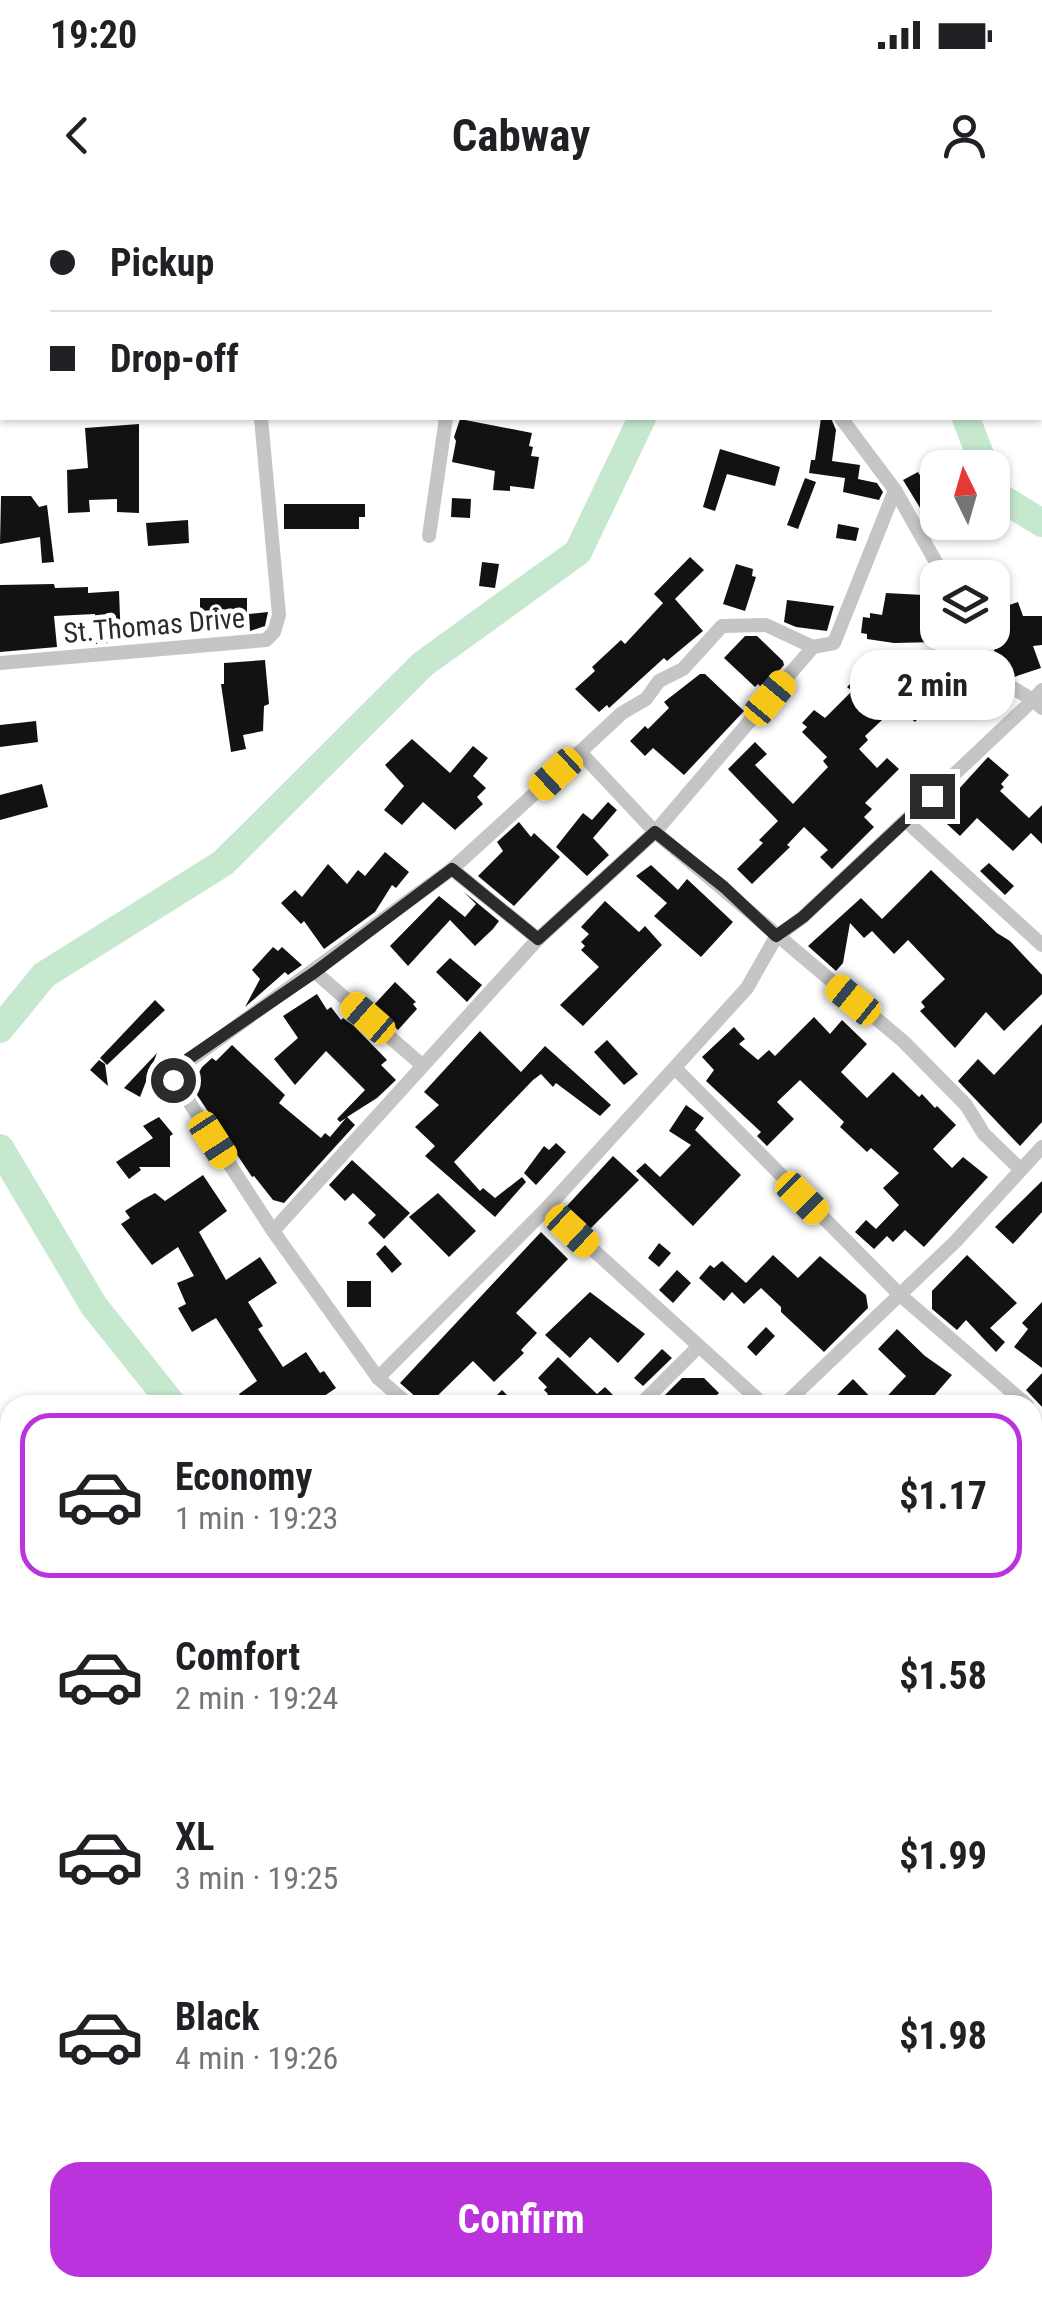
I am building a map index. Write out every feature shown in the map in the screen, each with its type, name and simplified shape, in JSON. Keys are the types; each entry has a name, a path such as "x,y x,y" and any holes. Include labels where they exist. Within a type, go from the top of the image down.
{"street":[{"name":"St.Thomas Drive","path":"0,663 266,640 274,632 279,616 261,420"},
{"path":"430,536 446,420"},
{"path":"842,420 895,490 935,560"},
{"path":"397,1395 378,1378 273,1231 171,1074 452,869 622,713 646,699 659,681 683,669 722,626 766,624 813,647 834,643 895,490"},
{"path":"273,1231 538,939 655,832 813,647"},
{"path":"378,1378 547,1208 675,1068 747,988 776,936 803,917 1039,700 1006,684 981,664 975,650"},
{"path":"885,658 981,664"},
{"path":"580,752 655,832 904,1042 966,1105 984,1134 1020,1169"},
{"path":"906,821 1042,945"},
{"path":"452,869 538,939"},
{"path":"315,972 422,1065"},
{"path":"675,1068 899,1294 1016,1395"},
{"path":"794,1395 980,1217 1042,1147"},
{"path":"547,1208 753,1395"},
{"path":"650,1395 698,1347"}],"building":[{"path":"460,420 532,433 531,456 539,457 534,489 510,486 510,491 493,490 495,471 452,462"},
{"path":"821,420 832,420 836,430 832,461 860,465 858,479 877,483 883,492 879,500 843,492 845,478 809,473 811,460 815,460"},
{"path":"139,424 139,513 117,512 117,499 89,500 90,512 68,513 67,470 88,468 85,428"},
{"path":"720,449 780,467 775,486 727,474 715,511 703,507"},
{"path":"918,472 920,508 903,480"},
{"path":"805,478 816,482 798,529 787,525"},
{"path":"1,496 31,496 39,507 47,505 54,562 42,563 40,537 0,544"},
{"path":"452,498 471,499 470,518 451,517"},
{"path":"284,504 365,504 365,517 359,517 359,529 284,529"},
{"path":"188,520 189,543 148,546 146,523"},
{"path":"838,524 859,528 856,541 836,538"},
{"path":"690,557 704,570 675,599 703,631 599,712 575,689 595,671 592,667 621,640 625,644 663,603 654,594"},
{"path":"482,562 499,564 495,588 479,586"},
{"path":"736,564 753,569 752,576 756,577 745,611 723,604"},
{"path":"54,584 55,588 88,587 88,593 119,591 121,642 96,644 95,614 54,616 57,647 0,652 0,585"},
{"path":"886,593 920,595 920,642 867,639 867,634 861,633 863,617 870,618 870,613 882,615"},
{"path":"200,598 247,598 247,618 200,618"},
{"path":"787,600 834,606 827,631 784,622"},
{"path":"1018,602 1023,616 1042,616 1042,645 1033,646 1041,668 1014,677 1000,665 994,650 1010,650 1010,605"},
{"path":"268,612 265,626 250,631 249,614"},
{"path":"745,636 757,636 783,661 784,665 763,689 758,684 755,687 724,658"},
{"path":"265,660 269,704 264,706 263,731 243,735 246,749 231,752 221,684 224,663"},
{"path":"705,674 744,711 684,775 653,748 645,756 630,741 669,708 664,702"},
{"path":"867,675 886,685 892,679 914,697 937,680 956,705 937,720 928,708 915,722 897,706 865,736 868,740 859,749 877,768 887,758 899,769 865,803 872,809 864,817 874,827 832,869 820,857 828,850 804,827 787,845 790,847 752,884 737,869 778,821 728,769 755,742 767,754 755,765 793,804 828,767 823,761 827,757 802,732 807,727 802,723 814,710 825,718 852,691 847,687 858,676 862,680"},
{"path":"36,721 38,742 0,747 0,725"},
{"path":"412,739 450,773 473,746 488,758 473,776 486,788 477,797 483,804 455,830 423,802 402,825 384,810 404,786 385,765"},
{"path":"988,757 1009,775 1000,791 1029,818 1042,805 1042,844 1031,833 1013,851 977,818 960,836 936,814"},
{"path":"42,784 48,807 0,820 0,795"},
{"path":"608,802 617,810 593,838 609,855 587,876 556,847 583,813 592,820"},
{"path":"519,822 531,837 534,833 560,857 514,906 478,876 503,851 497,842"},
{"path":"385,852 409,872 396,888 392,885 375,912 324,949 304,921 301,924 281,903 295,890 302,897 328,864 347,884 358,870 365,876"},
{"path":"989,863 1014,886 1005,895 980,871"},
{"path":"651,865 678,890 687,879 733,922 701,957 654,916 667,903 636,876"},
{"path":"931,870 1042,975 1042,994 1004,1031 986,1012 955,1048 920,1011 925,1007 921,1002 945,979 908,940 894,954 872,931 864,938 850,923 843,963 836,971 808,946 861,898 882,919"},
{"path":"464,892 499,921 493,929 475,946 450,920 408,966 390,946 439,896 465,917 476,904"},
{"path":"605,901 639,932 645,926 662,945 583,1026 560,1005 599,967 581,950 585,946 581,942 589,934 581,927"},
{"path":"273,947 278,951 282,947 302,965 288,975 285,972 245,1007 260,979 252,970"},
{"path":"450,958 482,985 467,1002 436,972"},
{"path":"395,982 416,1002 413,1004 417,1009 398,1030 372,1007"},
{"path":"317,994 327,1010 331,1007 341,1020 354,1026 387,1060 381,1065 396,1080 347,1117 355,1125 284,1203 273,1200 252,1177 191,1086 202,1067 212,1058 216,1061 232,1045 285,1095 279,1103 321,1138 325,1133 330,1137 346,1118 340,1122 337,1119 365,1090 326,1051 295,1085 274,1059 298,1038 283,1016"},
{"path":"155,1000 165,1010 107,1065 100,1058"},
{"path":"814,1017 830,1034 842,1020 867,1044 841,1072 867,1098 893,1072 956,1125 933,1149 952,1168 963,1157 988,1177 924,1247 905,1230 893,1242 887,1236 874,1249 855,1232 866,1220 876,1229 899,1205 883,1188 899,1173 871,1148 867,1152 840,1127 844,1122 800,1080 777,1102 794,1119 767,1146 757,1136 761,1132 706,1081 714,1070 702,1057 734,1027 745,1039 739,1044 758,1060 769,1050 775,1056"},
{"path":"1042,1024 1042,1122 1020,1146 958,1081 978,1059 994,1075"},
{"path":"480,1031 521,1072 545,1046 611,1105 600,1116 556,1083 553,1087 541,1074 533,1080 454,1162 480,1191 483,1188 495,1198 522,1177 526,1182 495,1217 425,1156 435,1146 415,1127 439,1105 424,1092"},
{"path":"607,1040 638,1074 624,1085 594,1052"},
{"path":"157,1053 140,1097 124,1088"},
{"path":"99,1060 105,1064 108,1086 90,1070"},
{"path":"686,1105 704,1118 695,1130 741,1175 693,1226 636,1171 645,1163 660,1177 691,1145 669,1131"},
{"path":"159,1117 173,1134 170,1167 139,1167 141,1170 129,1179 116,1162 153,1138 143,1126"},
{"path":"556,1143 566,1152 536,1185 524,1173 544,1146 549,1150"},
{"path":"613,1156 639,1180 588,1231 564,1209"},
{"path":"352,1160 410,1213 384,1239 368,1223 376,1215 353,1193 345,1201 329,1185"},
{"path":"203,1175 227,1211 199,1232 226,1280 260,1257 277,1283 248,1302 263,1326 258,1329 283,1367 306,1352 336,1388 326,1395 240,1395 257,1381 216,1318 192,1332 178,1308 186,1304 177,1283 194,1276 178,1247 152,1265 121,1224 130,1218 125,1211 155,1193 165,1201"},
{"path":"1042,1181 1042,1212 1013,1244 995,1227"},
{"path":"438,1193 476,1231 449,1257 409,1217"},
{"path":"541,1232 568,1259 516,1313 537,1333 521,1350 524,1353 494,1382 473,1361 438,1395 414,1395 400,1383"},
{"path":"659,1243 671,1253 659,1267 648,1258"},
{"path":"385,1245 402,1264 392,1273 376,1254"},
{"path":"773,1255 798,1278 820,1256 866,1295 868,1308 824,1352 761,1288 744,1304 732,1292 724,1301 699,1278 710,1265 714,1268 722,1261 746,1283"},
{"path":"967,1255 1017,1303 990,1328 1005,1342 996,1352 966,1320 957,1330 932,1309 932,1291"},
{"path":"677,1270 691,1283 673,1303 659,1290"},
{"path":"347,1281 371,1281 371,1307 347,1307"},
{"path":"590,1292 645,1334 618,1363 590,1337 570,1358 545,1335"},
{"path":"1042,1302 1042,1368 1014,1347 1028,1329 1022,1323"},
{"path":"766,1327 775,1336 756,1356 747,1347"},
{"path":"897,1329 952,1375 935,1395 888,1395 906,1376 878,1349"},
{"path":"662,1349 672,1358 643,1386 634,1378"},
{"path":"558,1357 597,1394 605,1387 613,1395 547,1395 547,1387 538,1378"},
{"path":"1042,1373 1042,1395 1031,1395 1026,1390"},
{"path":"682,1378 704,1378 719,1393 717,1395 665,1395"},
{"path":"853,1379 868,1395 837,1395"}],"waterway":[{"path":"0,1029 44,975 223,863 423,664 578,552 641,420"},
{"path":"967,420 978,450"},
{"path":"1010,503 1042,523"},
{"path":"0,1148 94,1306 165,1395"}],"route":[{"path":"173,1080 175,1068 315,972 452,869 538,939 655,832 724,887 776,936 803,917 932,796"}]}
